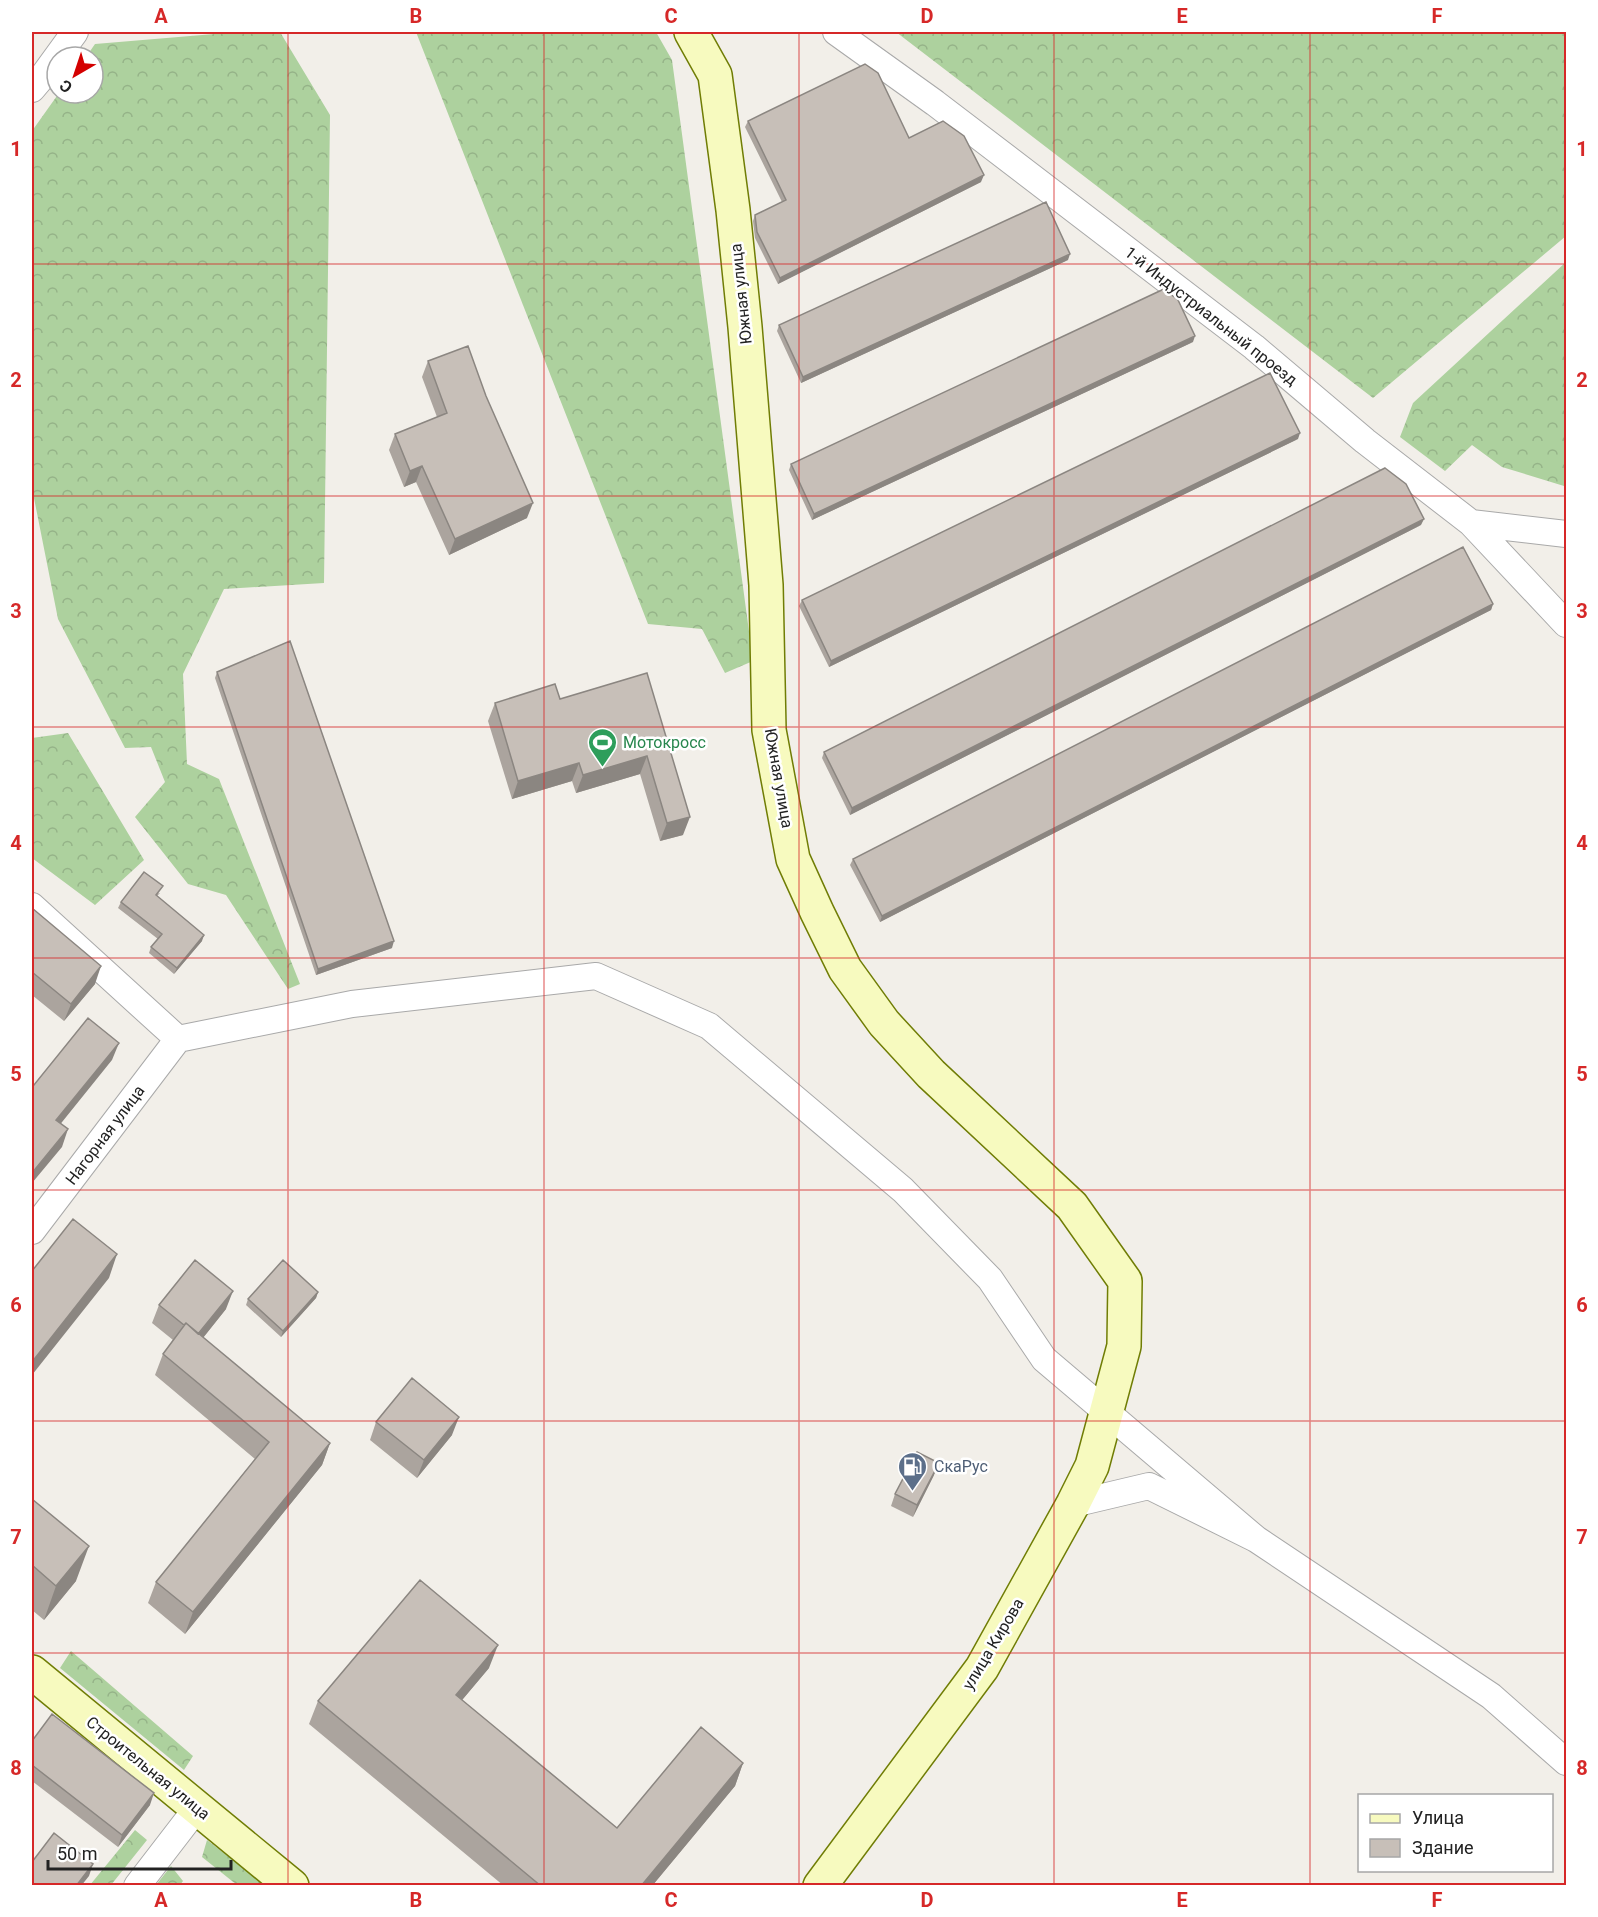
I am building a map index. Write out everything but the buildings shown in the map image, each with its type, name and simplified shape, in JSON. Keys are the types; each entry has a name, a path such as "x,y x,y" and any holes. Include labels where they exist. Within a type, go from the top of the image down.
{"street":[{"path":"32,89 75,32"},
{"name":"Южная улица","path":"691,32 715,75 733,210 766,585 769,730 793,859 845,969 884,1023 931,1074 1072,1206 1125,1281 1124,1346 1106,1410"},
{"name":"1-й Индустриальный проезд","path":"836,32 953,116 1254,347 1365,441 1471,523 1566,624"},
{"path":"1471,523 1566,534"},
{"path":"32,906 178,1039 352,1004 596,976 709,1026 903,1190 990,1280 1044,1359 1256,1539 1491,1696 1566,1762"},
{"name":"Нагорная улица","path":"32,1230 178,1039"},
{"name":"улица Кирова","path":"820,1886 982,1668 1092,1466 1106,1410"},
{"path":"1073,1504 1149,1486 1256,1539"},
{"name":"Строительная улица","path":"32,1672 292,1886"},
{"path":"136,1886 197,1808"}],"green space":[{"path":"238,32 280,32 330,115 324,583 224,589 183,674 187,764 219,779 300,984 288,989 226,895 188,884 135,817 165,782 151,747 125,748 58,619 32,488 32,131 50,105 105,105 105,45 95,44"},
{"path":"416,32 656,32 672,60 753,661 725,673 702,629 648,624"},
{"path":"896,32 1566,32 1566,236 1373,398"},
{"path":"1566,262 1566,470 1564,486 1502,467 1472,445 1445,471 1400,437 1413,403"},
{"path":"68,733 144,860 95,905 32,858 32,738"},
{"path":"71,1651 193,1756 184,1770 60,1668"},
{"path":"135,1830 147,1840 111,1885 90,1885"},
{"path":"207,1840 265,1885 237,1885 202,1857"},
{"path":"171,1866 183,1881 180,1885 156,1885"}],"place":[{"name":"Мотокросс","path":"602,768"},
{"name":"СкаРус","path":"913,1492"}]}
